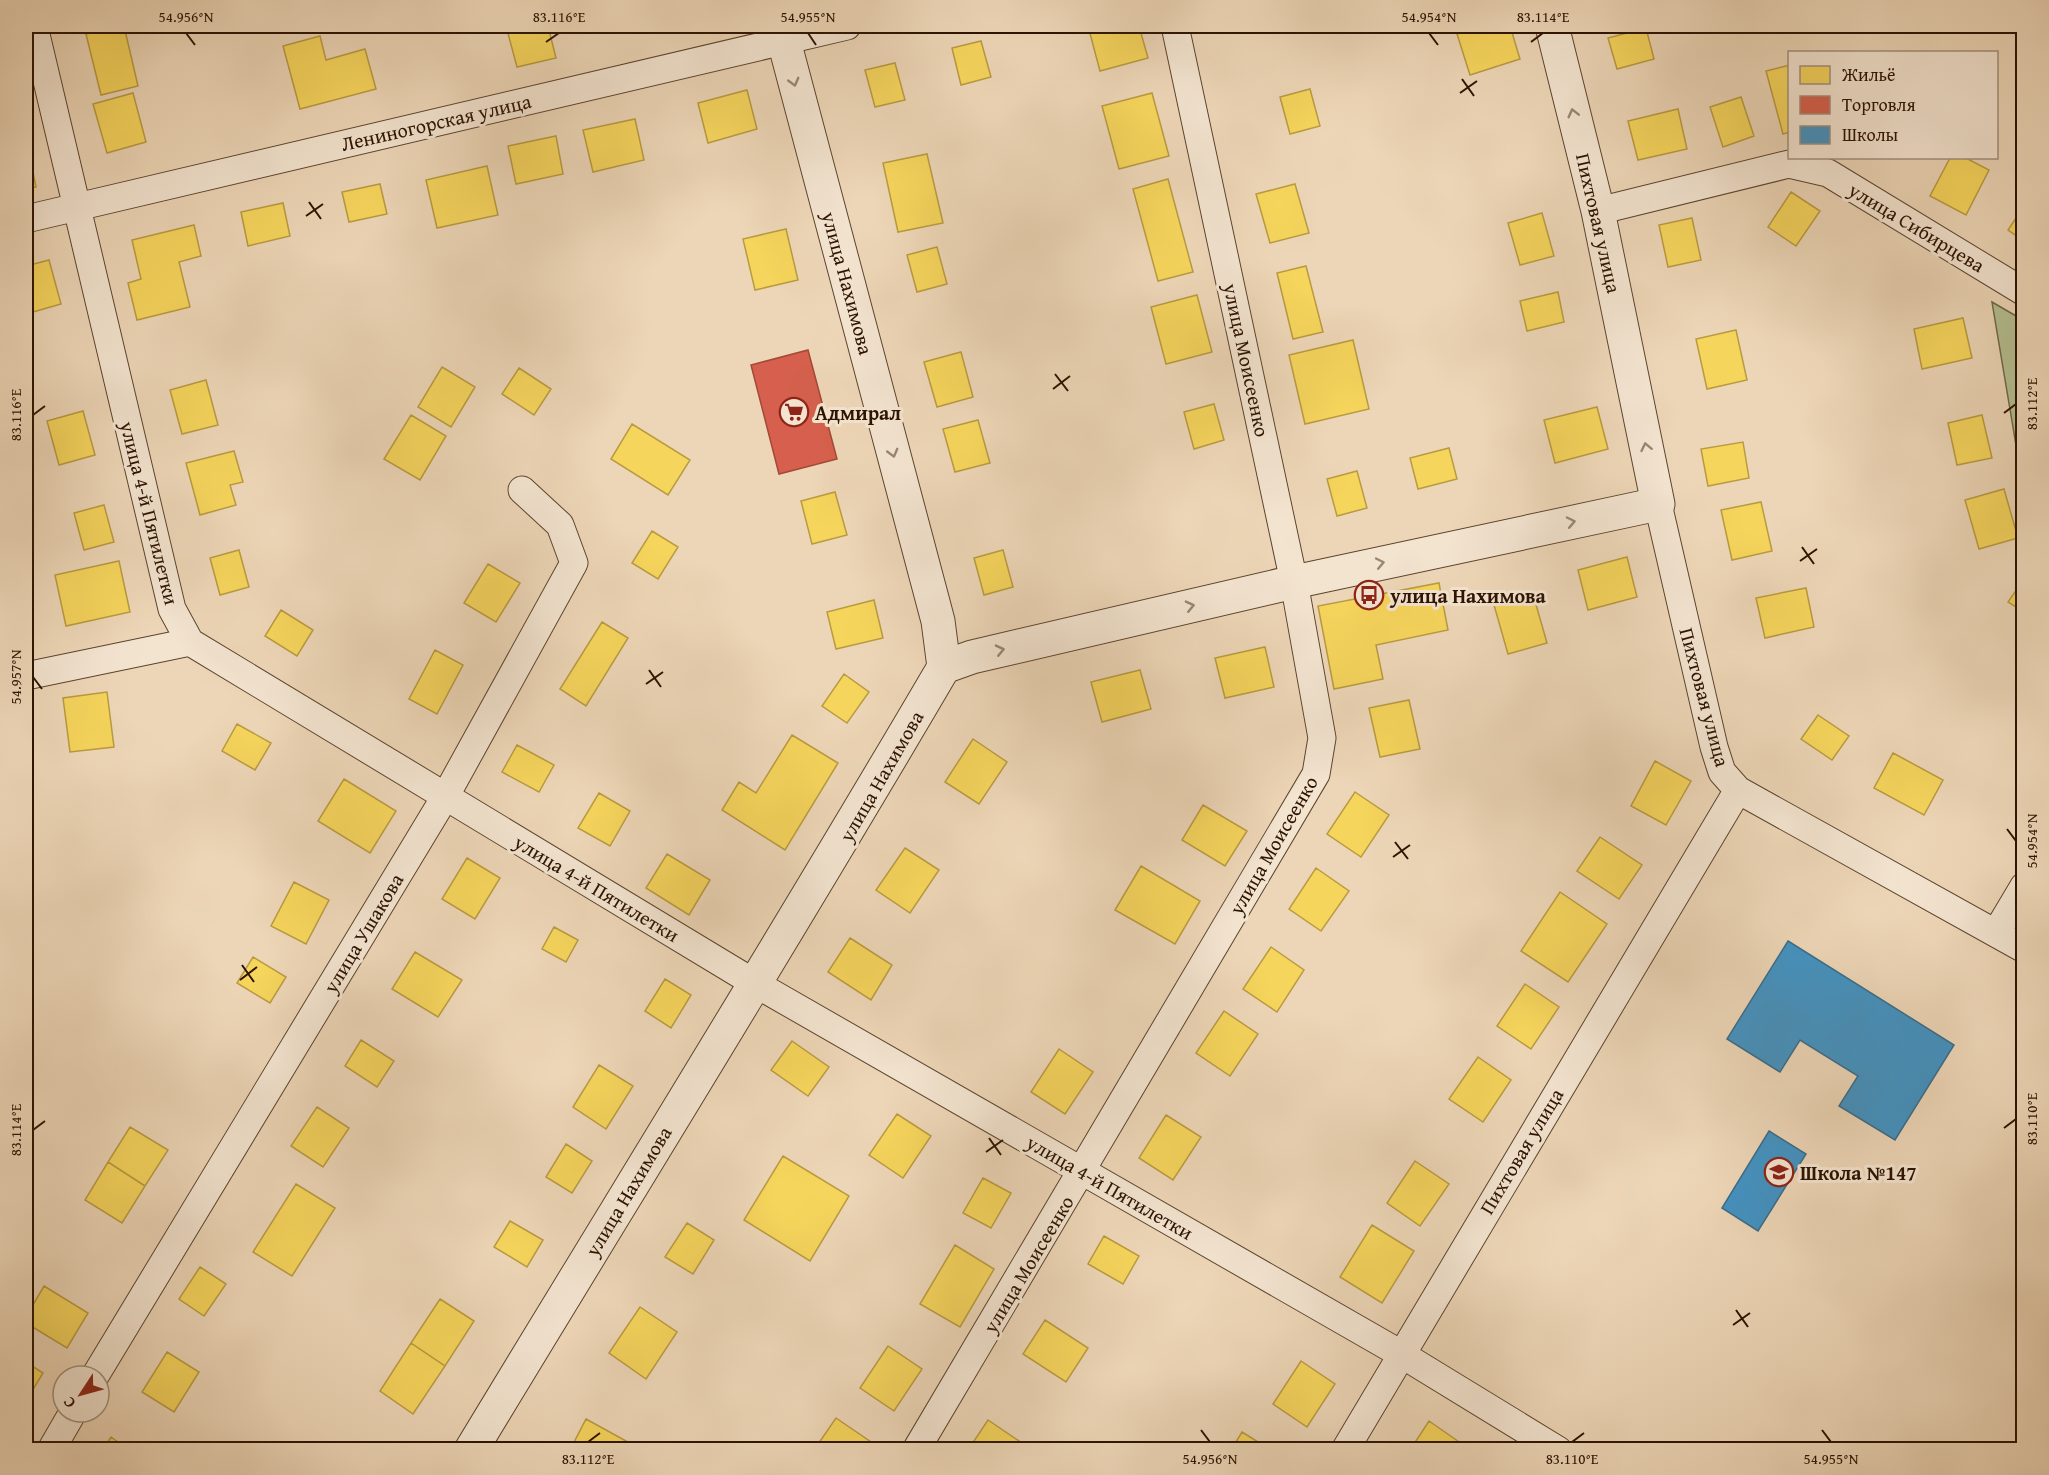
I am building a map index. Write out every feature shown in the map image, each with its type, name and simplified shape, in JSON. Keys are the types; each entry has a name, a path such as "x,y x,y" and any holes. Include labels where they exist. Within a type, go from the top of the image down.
{"street":[{"name":"улица 4-й Пятилетки","path":"34,26 172,609 190,642 756,984 1401,1354 1558,1449"},
{"name":"Лениногорская улица","path":"26,219 781,33 847,26"},
{"name":"улица Моисеенко","path":"916,1449 1083,1172 1316,774 1322,738 1294,582 1175,26"},
{"name":"Пихтовая улица","path":"1345,1449 1738,790 1722,772 1714,747 1658,504 1598,211 1552,26"},
{"name":"улица Нахимова","path":"471,1449 728,1024 756,984 944,667 938,621 781,33"},
{"name":"улица Сибирцева","path":"1598,211 1788,164 1828,173 2024,292"},
{"name":"улица Ушакова","path":"102,1364 445,797 574,563 560,525 522,490"},
{"path":"944,667 972,657 1294,582 1658,504"},
{"path":"26,676 190,642"},
{"path":"1738,790 2024,949"},
{"path":"1996,933 2024,886"},
{"path":"51,1449 66,1424"}],"green space":[{"path":"1992,302 2023,320 2023,460 2018,457"}],"building: Жильё":[{"path":"124,26 138,86 101,95 86,34"},
{"path":"506,26 548,26 556,58 517,67"},
{"path":"1088,26 1139,26 1148,58 1100,71"},
{"path":"1218,26 1242,26 1220,31"},
{"path":"1484,26 1510,26 1520,59 1470,75 1457,34"},
{"path":"1646,28 1654,59 1617,69 1608,38"},
{"path":"320,36 326,60 365,49 376,89 300,109 283,46"},
{"path":"981,41 991,77 961,85 952,48"},
{"path":"895,63 905,100 875,107 865,70"},
{"path":"1788,66 1788,133 1783,134 1766,71"},
{"path":"1310,89 1320,126 1290,134 1280,97"},
{"path":"747,90 757,129 708,143 698,103"},
{"path":"133,93 146,142 107,153 93,104"},
{"path":"1152,93 1169,156 1119,169 1102,106"},
{"path":"1741,97 1754,136 1723,147 1710,107"},
{"path":"1678,109 1687,149 1638,160 1628,121"},
{"path":"635,119 644,160 593,172 583,130"},
{"path":"556,136 563,174 516,184 508,146"},
{"path":"26,138 36,187 26,189"},
{"path":"927,154 943,223 898,232 883,163"},
{"path":"1949,159 1968,159 1989,170 1966,215 1930,196"},
{"path":"487,166 498,215 437,228 426,180"},
{"path":"1168,179 1193,272 1158,281 1133,189"},
{"path":"380,184 387,214 349,222 342,192"},
{"path":"1295,184 1309,233 1270,243 1256,194"},
{"path":"1791,192 1820,211 1796,246 1768,227"},
{"path":"283,203 290,236 248,246 241,212"},
{"path":"2024,206 2024,241 2008,230"},
{"path":"1542,213 1554,256 1520,265 1508,223"},
{"path":"1692,218 1701,260 1668,267 1659,225"},
{"path":"194,225 201,256 179,262 190,307 137,320 128,283 141,279 132,240"},
{"path":"786,229 798,280 755,290 743,239"},
{"path":"937,247 947,284 917,292 907,255"},
{"path":"49,260 61,304 26,314 26,266"},
{"path":"1306,266 1323,332 1293,339 1277,273"},
{"path":"1558,292 1564,322 1527,331 1520,301"},
{"path":"1197,295 1212,352 1166,364 1151,307"},
{"path":"1963,318 1972,358 1922,369 1914,329"},
{"path":"1736,330 1747,380 1707,389 1696,339"},
{"path":"1353,340 1369,409 1305,424 1289,355"},
{"path":"961,352 973,397 937,407 924,362"},
{"path":"442,367 475,387 451,427 418,407"},
{"path":"519,368 551,389 534,415 502,394"},
{"path":"206,380 218,425 182,434 170,390"},
{"path":"1214,404 1224,440 1194,449 1184,412"},
{"path":"1597,407 1608,449 1555,463 1544,420"},
{"path":"83,411 95,455 59,465 47,421"},
{"path":"411,415 446,436 420,480 384,459"},
{"path":"1982,415 1992,458 1957,465 1948,423"},
{"path":"978,420 990,463 955,472 943,429"},
{"path":"632,424 690,460 668,495 611,459"},
{"path":"1743,442 1749,478 1708,486 1701,449"},
{"path":"1449,448 1457,479 1418,489 1410,458"},
{"path":"234,451 243,482 230,485 236,505 200,515 186,463"},
{"path":"1357,471 1367,508 1337,516 1327,479"},
{"path":"2004,489 2018,538 1979,549 1965,500"},
{"path":"835,492 847,535 812,544 801,501"},
{"path":"1761,502 1772,551 1732,560 1721,510"},
{"path":"104,505 114,542 84,550 74,513"},
{"path":"652,531 678,547 658,579 632,563"},
{"path":"239,550 249,587 220,595 210,558"},
{"path":"1003,550 1013,587 984,595 974,558"},
{"path":"1627,557 1637,597 1588,610 1578,570"},
{"path":"119,561 130,612 66,626 55,575"},
{"path":"488,564 520,583 496,622 464,603"},
{"path":"2024,579 2024,612 2008,602"},
{"path":"1439,583 1448,630 1376,645 1383,679 1334,689 1318,606"},
{"path":"1806,588 1814,627 1765,638 1756,598"},
{"path":"1533,594 1547,643 1508,654 1494,605"},
{"path":"874,600 883,638 836,649 827,612"},
{"path":"281,610 313,630 297,656 265,636"},
{"path":"602,622 628,638 586,706 560,689"},
{"path":"1265,647 1274,687 1225,698 1215,658"},
{"path":"435,650 463,665 437,714 409,699"},
{"path":"1140,670 1151,709 1102,722 1091,682"},
{"path":"844,674 869,692 847,723 822,706"},
{"path":"107,692 114,747 70,752 63,698"},
{"path":"1409,700 1420,749 1380,757 1369,708"},
{"path":"1818,715 1849,736 1832,760 1801,739"},
{"path":"237,724 271,743 255,770 222,751"},
{"path":"792,735 838,763 785,850 722,810 739,782 756,793"},
{"path":"973,739 1007,762 979,804 945,782"},
{"path":"517,745 554,765 539,792 502,772"},
{"path":"1893,753 1943,780 1924,815 1874,788"},
{"path":"1655,761 1691,781 1666,825 1631,806"},
{"path":"344,779 396,811 370,853 318,821"},
{"path":"1355,792 1389,815 1361,857 1327,834"},
{"path":"599,793 630,811 610,846 578,828"},
{"path":"1203,805 1247,831 1225,866 1182,840"},
{"path":"1600,837 1642,865 1619,899 1577,871"},
{"path":"905,848 939,870 910,913 876,890"},
{"path":"667,854 710,880 689,915 646,888"},
{"path":"467,858 500,878 475,919 442,899"},
{"path":"1141,866 1200,901 1175,944 1115,910"},
{"path":"1316,868 1349,891 1321,931 1289,909"},
{"path":"294,882 329,900 306,944 271,926"},
{"path":"1560,892 1607,924 1568,982 1521,951"},
{"path":"554,927 578,940 566,962 542,949"},
{"path":"850,938 892,965 871,1000 828,972"},
{"path":"1271,947 1304,970 1277,1012 1243,989"},
{"path":"415,952 462,980 438,1017 392,989"},
{"path":"253,957 286,977 270,1003 237,983"},
{"path":"665,979 691,995 671,1028 645,1011"},
{"path":"1525,984 1559,1007 1531,1049 1497,1026"},
{"path":"1224,1011 1258,1034 1230,1076 1196,1053"},
{"path":"361,1040 394,1061 377,1087 345,1066"},
{"path":"792,1041 829,1067 808,1096 771,1070"},
{"path":"1059,1049 1093,1072 1065,1114 1031,1092"},
{"path":"1478,1057 1511,1080 1483,1122 1449,1099"},
{"path":"599,1065 633,1086 606,1129 573,1107"},
{"path":"317,1107 349,1128 323,1167 291,1146"},
{"path":"897,1114 931,1136 903,1178 869,1155"},
{"path":"1166,1115 1201,1137 1173,1180 1139,1158"},
{"path":"130,1127 168,1150 145,1186 108,1162"},
{"path":"566,1144 592,1161 572,1193 546,1177"},
{"path":"783,1156 849,1196 810,1261 744,1220"},
{"path":"1415,1161 1449,1184 1420,1226 1387,1203"},
{"path":"108,1162 145,1186 122,1223 85,1200"},
{"path":"983,1178 1011,1193 991,1228 963,1213"},
{"path":"296,1184 335,1208 292,1276 253,1252"},
{"path":"510,1221 543,1240 527,1267 494,1247"},
{"path":"687,1223 714,1240 693,1274 665,1257"},
{"path":"1372,1225 1414,1251 1382,1303 1340,1277"},
{"path":"1104,1236 1139,1256 1123,1284 1088,1264"},
{"path":"955,1245 994,1269 960,1327 920,1304"},
{"path":"200,1267 226,1284 204,1316 179,1299"},
{"path":"44,1286 88,1313 67,1348 26,1323 26,1317"},
{"path":"440,1299 474,1321 445,1366 411,1343"},
{"path":"640,1307 677,1332 646,1379 609,1353"},
{"path":"1045,1320 1088,1348 1066,1382 1023,1354"},
{"path":"411,1343 445,1366 413,1414 380,1391"},
{"path":"888,1346 922,1369 894,1411 860,1388"},
{"path":"167,1352 199,1372 174,1412 142,1392"},
{"path":"1301,1361 1335,1384 1307,1427 1273,1404"},
{"path":"26,1362 43,1373 26,1401"},
{"path":"836,1418 874,1444 870,1450 814,1450"},
{"path":"586,1419 637,1447 635,1450 570,1450"},
{"path":"988,1420 1022,1443 1017,1450 968,1450"},
{"path":"1429,1421 1462,1444 1459,1450 1410,1450"},
{"path":"1242,1432 1271,1450 1231,1450"},
{"path":"111,1437 129,1450 103,1450"}],"building: Торговля":[{"name":"Адмирал","path":"808,350 837,459 779,474 751,365"}],"building: Школы":[{"path":"1788,941 1954,1045 1895,1140 1839,1106 1858,1076 1800,1040 1780,1072 1727,1039"},
{"path":"1769,1131 1806,1154 1758,1231 1722,1208"}],"place":[{"name":"Адмирал","path":"794,412"},
{"name":"улица Нахимова","path":"1369,595"},
{"name":"Школа №147","path":"1779,1172"}]}
